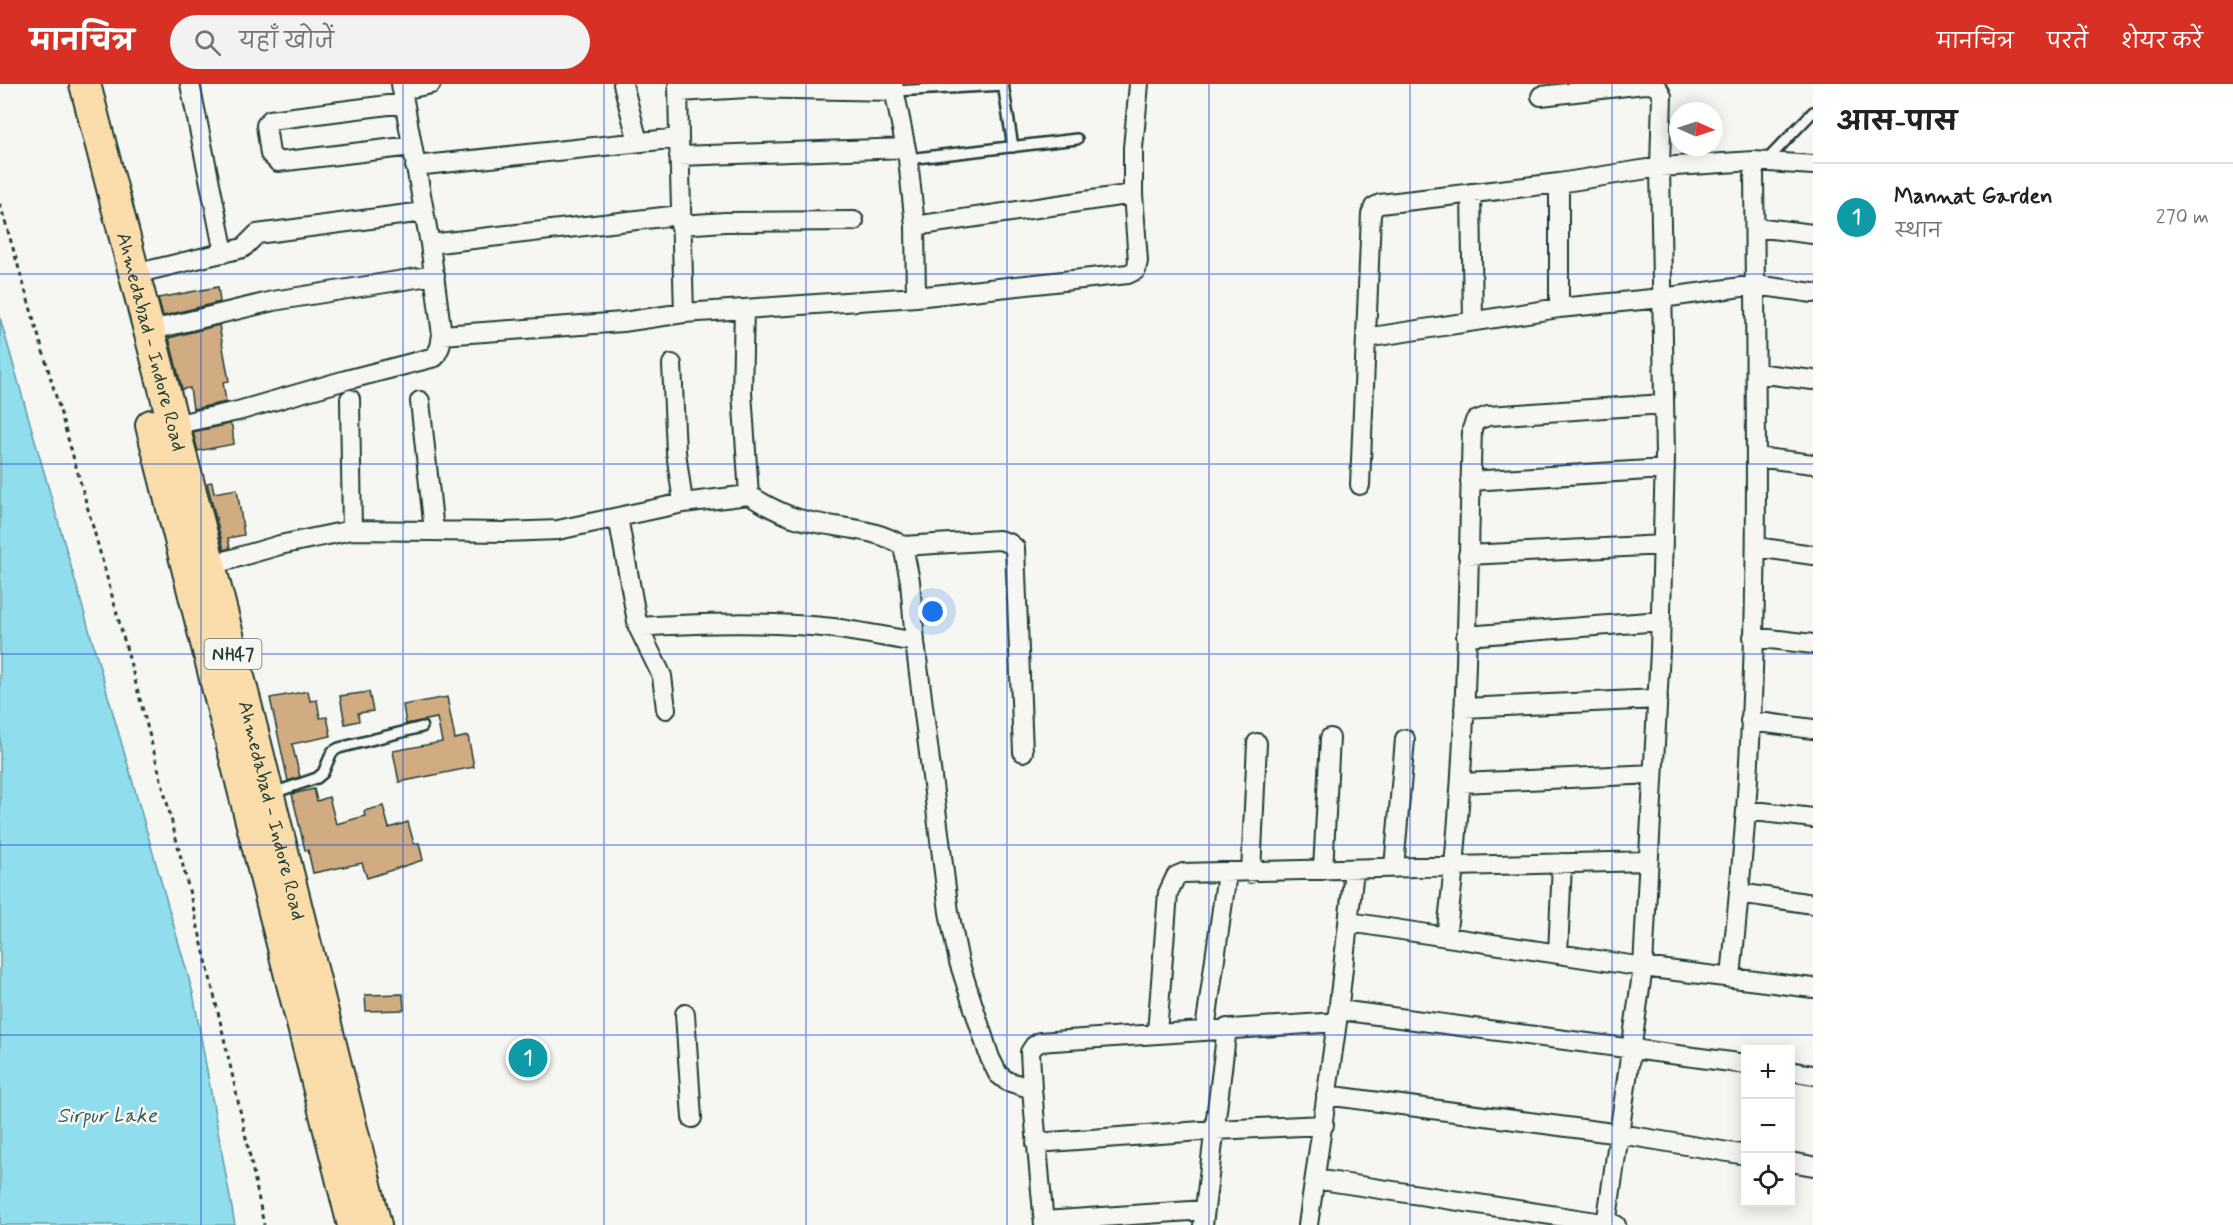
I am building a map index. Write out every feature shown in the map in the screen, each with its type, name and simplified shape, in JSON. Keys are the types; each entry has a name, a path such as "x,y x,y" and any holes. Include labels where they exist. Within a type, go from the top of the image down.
{"highway":[{"name":"Ahmedabad - Indore Road","path":"64,84 199,568 267,795 376,1225"},
{"name":"Ahmedabad - Indore Road","path":"85,84 173,425 199,568 353,1225"}],"street":[{"path":"190,84 224,253"},
{"path":"412,146 278,162 270,154 266,125 270,120 431,84"},
{"path":"623,84 638,142"},
{"path":"442,335 623,322 684,313 916,297 1128,274 1136,270 1138,261 1133,194 1133,148 1139,84"},
{"path":"1315,1179 1610,1224 1643,967 1658,699 1665,470 1660,167 1662,96 1655,86 1644,84 1541,96"},
{"path":"684,313 678,88 748,86 893,88 907,154 915,226 916,297"},
{"path":"173,425 238,411 435,357 442,335 435,274 402,92"},
{"path":"416,166 679,138"},
{"path":"679,156 907,154"},
{"path":"1731,978 1746,810 1754,637 1755,227 1760,161"},
{"path":"1360,485 1371,214 1374,207 1380,204 1558,183 1660,167 1760,161 1813,165"},
{"path":"1558,183 1559,308"},
{"path":"1471,193 1473,321"},
{"path":"915,226 1133,194"},
{"path":"134,274 243,248 257,234 423,212"},
{"path":"430,244 680,220 726,222 854,220"},
{"path":"1755,227 1813,234"},
{"path":"148,331 273,301 435,274"},
{"path":"1366,338 1559,308 1662,298 1756,285 1813,293"},
{"path":"744,309 741,392 749,495"},
{"path":"672,364 676,452 683,503"},
{"path":"1756,373 1813,380"},
{"path":"350,399 352,530"},
{"path":"420,401 434,531"},
{"path":"1446,937 1462,783 1470,481 1474,421 1488,416 1664,404"},
{"path":"1756,457 1813,464"},
{"path":"1470,481 1665,470"},
{"path":"199,568 280,545 352,530 505,532 558,530 683,503 749,495 775,511 801,520 874,532 889,537 903,546 999,540 1015,548 1023,752"},
{"path":"618,518 638,627 662,676 666,709"},
{"path":"1468,555 1663,545"},
{"path":"903,546 910,581 915,642 949,912 959,962 990,1058 998,1074 1006,1081 1032,1089"},
{"path":"1756,547 1813,555"},
{"path":"1466,636 1661,621"},
{"path":"638,627 702,623 761,623 832,628 915,642"},
{"path":"1754,637 1813,644"},
{"path":"1464,708 1658,699"},
{"path":"1750,721 1813,729"},
{"path":"1323,870 1330,738"},
{"path":"1394,868 1406,739"},
{"path":"1251,873 1257,743"},
{"path":"1462,783 1653,774"},
{"path":"1746,810 1813,818"},
{"path":"1157,1033 1166,910 1171,882 1183,873 1648,861"},
{"path":"1558,954 1562,863"},
{"path":"1308,1225 1324,1125 1354,870"},
{"path":"1205,1030 1227,873"},
{"path":"1739,893 1813,904"},
{"path":"1349,922 1643,967 1813,988"},
{"path":"685,1014 692,1118"},
{"path":"1227,1028 1204,1217 1044,1223 1030,1052 1040,1042 1205,1030 1338,1016 1633,1048 1741,1063"},
{"path":"1795,1072 1813,1075"},
{"path":"1326,1095 1620,1134 1741,1154"},
{"path":"1036,1143 1215,1130 1324,1125"},
{"path":"1795,1163 1813,1166"}],"lane":[{"path":"893,88 1004,84 1013,147"},
{"path":"1760,161 1813,112"},
{"path":"907,154 1013,147 1077,139"},
{"path":"267,795 317,778 323,773 332,752 339,748 422,727"}],"path":[{"path":"0,204 83,488 178,844 240,1108 264,1225"}],"water":[{"name":"Sirpur Lake","path":"0,318 193,993 235,1225 0,1225"}],"building":[{"path":"218,287 220,302 163,316 158,298"},
{"path":"219,325 229,381 223,382 226,402 193,409 190,388 182,389 169,338"},
{"path":"230,424 234,444 198,451 193,432"},
{"path":"212,482 214,493 237,489 244,535 228,538 230,548 224,550 207,483"},
{"path":"308,691 310,701 317,700 320,718 327,717 331,736 292,744 300,777 288,781 270,698"},
{"path":"369,692 373,711 358,713 359,721 345,724 340,696"},
{"path":"447,697 455,739 468,736 474,767 399,782 393,751 442,742 437,718 406,724 403,705"},
{"path":"314,789 317,801 329,797 336,824 365,816 364,811 383,806 389,828 408,822 414,844 419,843 423,860 367,878 362,863 313,873 308,850 305,850 292,794"},
{"path":"403,994 404,1010 366,1011 365,995"},
{"path":"541,1046 544,1064 515,1070 512,1053"}],"place":[{"name":"Mannat Garden","path":"528,1058"}]}
